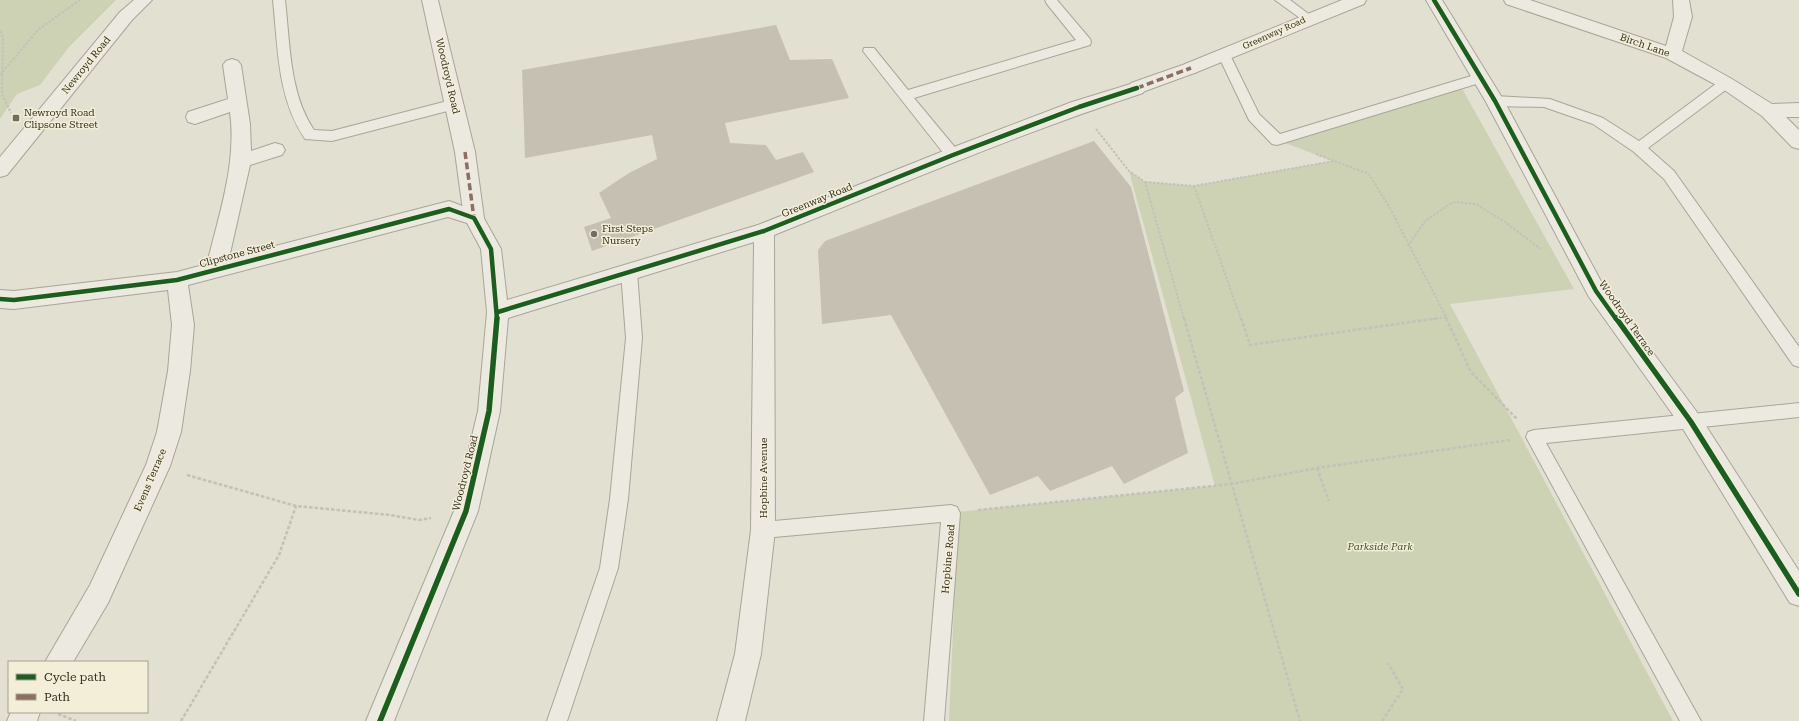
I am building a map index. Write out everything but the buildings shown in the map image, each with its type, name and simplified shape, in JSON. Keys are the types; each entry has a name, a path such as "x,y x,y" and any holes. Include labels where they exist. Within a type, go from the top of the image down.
{"street":[{"name":"Newroyd Road","path":"0,170 126,16 144,0"},
{"name":"Woodroyd Road","path":"380,721 466,511 489,411 498,312 491,249 474,218 465,152 430,0"},
{"name":"Greenway Road","path":"498,312 764,232 953,155 1079,107 1138,88 1224,56 1308,18 1358,0"},
{"name":"Woodroyd Terrace","path":"1434,0 1495,101 1596,291 1691,422 1799,594"},
{"name":"Birch Lane","path":"1512,0 1672,54 1726,83 1768,112 1799,142"},
{"path":"1672,54 1683,17 1681,0"},
{"path":"216,269 241,161 241,124 232,65"},
{"path":"195,117 238,102"},
{"path":"1768,112 1799,110"},
{"path":"241,161 275,150"},
{"name":"Clipstone Street","path":"0,299 14,300 177,280 448,209 474,218"},
{"name":"Hopbine Avenue","path":"731,721 748,654 763,530 764,232"},
{"name":"Evens Terrace","path":"59,661 99,594 158,466 170,432 179,371 183,325 177,280"}],"lane":[{"path":"279,0 291,95 303,127 310,135 332,136 455,104"},
{"path":"1281,0 1308,18"},
{"path":"905,96 1085,42 1051,1"},
{"path":"869,51 953,155"},
{"path":"1224,56 1254,117 1277,140 1481,78"},
{"path":"1639,148 1726,83"},
{"path":"1495,101 1545,102 1598,121 1639,148 1669,175 1799,360"},
{"path":"557,721 609,568 619,499 634,338 629,272"},
{"path":"1691,721 1534,437 1799,410"},
{"name":"Hopbine Road","path":"763,530 951,513 934,721"}],"path":[{"path":"0,75 39,29 80,0"},
{"path":"0,31 3,37 2,94 9,112 36,126"},
{"path":"1079,107 1129,170 1145,182 1194,186 1334,161 1369,174 1390,208 1408,246 1446,317 1471,372 1534,437"},
{"path":"1145,182 1300,721"},
{"path":"1194,186 1250,345 1446,317"},
{"path":"1408,246 1425,221 1453,202 1476,204 1505,222 1547,254"},
{"path":"951,513 1232,484 1317,468 1534,437"},
{"path":"158,466 296,506 390,515 419,520 466,511"},
{"path":"1317,468 1329,501"},
{"path":"181,721 279,555 296,506"},
{"path":"1382,721 1403,689 1388,663"},
{"path":"56,713 76,721"}],"green space":[{"path":"0,0 116,0 69,47 40,85 17,94 0,119"},
{"name":"Parkside Park","path":"1460,85 1574,289 1450,304 1673,721 949,721 958,512 1215,486 1129,171 1145,182 1194,186 1333,161 1277,140"}],"marked path":[{"path":"1137,88 1191,68"},
{"path":"465,152 474,218"}],"cycle path":[{"path":"1434,0 1495,101 1596,291 1691,422 1799,594"},
{"path":"498,312 764,231 953,155 1079,107 1137,88"},
{"path":"0,299 14,300 177,280 449,209 474,218 491,249 498,312 489,411 466,511 380,721"}],"place":[{"name":"Newroyd Road Clipsone Street","path":"16,118"},
{"name":"First Steps Nursery","path":"594,234"}]}
